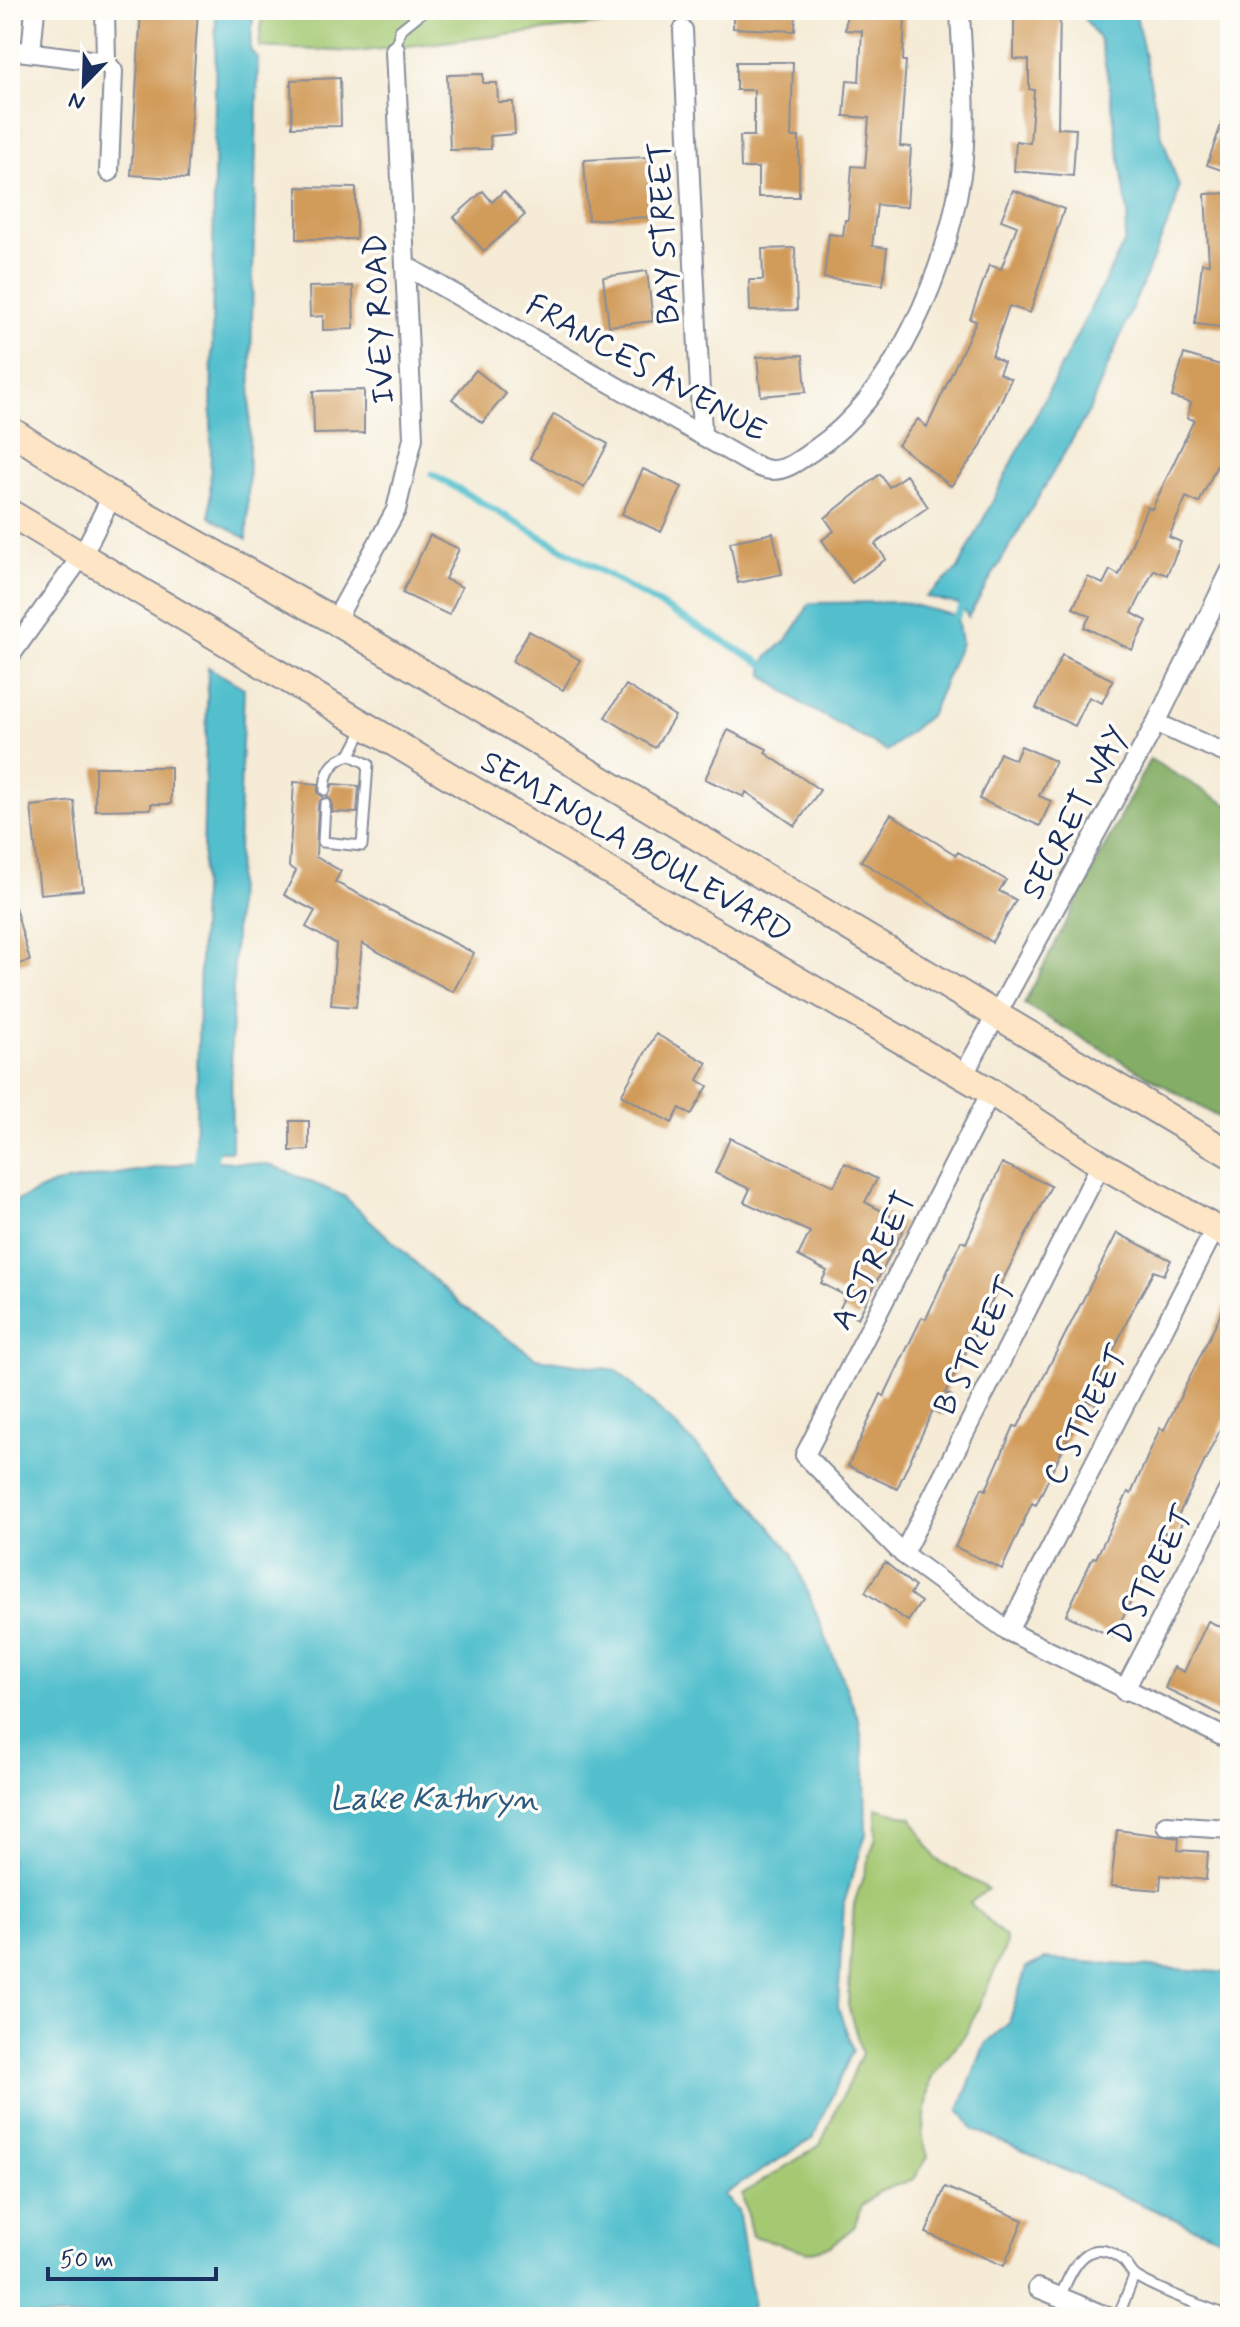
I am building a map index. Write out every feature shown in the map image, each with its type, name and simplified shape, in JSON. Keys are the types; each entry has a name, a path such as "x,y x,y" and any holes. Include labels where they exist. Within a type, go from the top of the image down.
{"main road":[{"name":"SEMINOLA BOULEVARD","path":"10,430 112,496 335,621 1230,1154"},
{"name":"SEMINOLA BOULEVARD","path":"10,513 991,1092 1101,1164 1223,1232"}],"street":[{"path":"31,52 35,10"},
{"path":"105,10 106,62 113,71 109,172"},
{"name":"FRANCES AVENUE","path":"406,266 748,462 771,470 790,466 838,433 873,395 922,306 952,219 961,172 964,110 960,10"},
{"name":"BAY STREET","path":"683,30 702,434"},
{"path":"10,50 106,62"},
{"name":"IVEY ROAD","path":"335,621 384,535 406,477 413,438 395,50"},
{"path":"10,656 83,554 112,496"},
{"name":"SECRET WAY","path":"963,1076 998,1017 1156,723 1230,572"},
{"path":"1156,723 1230,755"},
{"name":"A STREET","path":"903,1554 805,1455 991,1092"},
{"name":"B STREET","path":"903,1554 1101,1164"},
{"name":"C STREET","path":"1008,1631 1223,1232"},
{"name":"D STREET","path":"1124,1691 1230,1487"},
{"path":"903,1554 1008,1631 1124,1691 1222,1736 1230,1734"},
{"path":"1166,1825 1230,1829"},
{"path":"1038,2288 1108,2317"}],"lane":[{"name":"IVEY ROAD","path":"395,50 400,30 425,10"},
{"path":"325,790 325,779 333,763 350,755 365,725"},
{"path":"325,804 323,842 362,846 368,764 350,755"},
{"path":"1060,2297 1076,2261 1090,2252 1105,2252 1122,2259 1134,2276 1230,2317"},
{"path":"1118,2317 1134,2276"}],"green space":[{"path":"263,10 669,10 665,17 355,52 259,47"},
{"path":"1150,759 1230,806 1230,1124 1024,1004"},
{"path":"876,1808 912,1818 936,1859 988,1889 970,1903 1006,1938 1005,1948 967,2032 931,2078 922,2135 928,2157 914,2179 878,2192 862,2205 854,2227 831,2246 808,2252 752,2236 742,2194 820,2145 862,2054 848,2005 854,1904 876,1837"}],"water":[{"path":"216,10 254,10 250,50 258,58 247,539 210,517"},
{"path":"1078,10 1135,10 1161,133 1179,187 1175,206 1089,411 968,617 961,605 926,597 958,569 1124,243 1128,215 1108,78 1100,40"},
{"path":"901,602 957,616 961,643 931,714 887,751 804,705 764,676 766,659 789,637 810,603"},
{"path":"208,667 244,688 231,1042 232,1151 195,1151"},
{"name":"Lake Kathryn","path":"206,1160 271,1165 344,1196 462,1306 536,1358 617,1370 730,1478 792,1553 859,1720 865,1765 866,1834 844,1903 838,2007 853,2050 813,2138 723,2195 738,2210 753,2301 751,2317 10,2317 10,1204 54,1184"},
{"path":"1045,1959 1230,1973 1230,2235 1220,2238 1190,2226 973,2129 959,2109 985,2044 1009,2023 1026,1968"}],"building":[{"path":"141,10 198,10 187,179 131,175"},
{"path":"733,10 796,10 795,31 733,28"},
{"path":"847,10 905,14 903,61 906,61 900,146 911,147 907,207 877,205 872,246 887,248 883,285 824,278 829,234 843,236 845,220 848,220 852,166 865,167 869,118 844,116 847,80 859,81 862,31 845,30"},
{"path":"1014,10 1060,10 1058,128 1076,129 1073,176 1014,171 1016,141 1030,143 1034,90 1029,89 1029,60 1014,59"},
{"path":"736,62 793,62 791,137 799,137 799,197 758,197 758,168 741,168 740,136 754,136 754,90 736,90"},
{"path":"483,74 483,83 497,83 498,102 513,102 515,134 490,136 491,149 450,150 447,75"},
{"path":"340,78 341,126 292,127 291,80"},
{"path":"1227,108 1230,108 1230,173 1207,165"},
{"path":"648,157 651,217 588,220 584,160"},
{"path":"297,187 356,188 356,239 297,239"},
{"path":"1013,190 1064,209 1030,313 1009,306 992,356 1004,362 999,373 1011,379 980,448 951,486 898,445 918,419 927,427 976,321 970,319 989,265 1001,269 1017,226 1001,220"},
{"path":"483,191 492,202 504,191 525,215 484,251 454,217"},
{"path":"1230,193 1230,328 1195,324 1202,263 1209,264 1205,194"},
{"path":"795,248 797,310 750,311 749,280 763,280 762,249"},
{"path":"647,271 653,321 609,326 603,277"},
{"path":"353,286 354,329 323,330 323,316 310,317 309,287"},
{"path":"1184,354 1230,368 1230,438 1199,503 1186,497 1169,537 1181,542 1167,575 1154,570 1132,613 1147,621 1132,650 1084,627 1090,616 1073,608 1088,577 1103,584 1110,570 1119,575 1147,507 1152,509 1194,420 1187,418 1191,403 1172,397"},
{"path":"803,355 806,392 761,396 757,357"},
{"path":"476,370 506,394 482,423 452,399"},
{"path":"364,390 364,433 314,434 313,391"},
{"path":"554,414 608,444 584,488 530,458"},
{"path":"643,469 682,487 661,532 622,514"},
{"path":"880,474 889,487 906,475 928,507 875,544 886,559 852,583 822,540 834,531 825,518"},
{"path":"773,533 782,574 738,583 730,542"},
{"path":"430,535 459,549 445,579 462,587 449,615 402,593"},
{"path":"529,631 580,660 563,690 512,661"},
{"path":"1062,655 1113,680 1102,703 1089,697 1075,726 1036,708"},
{"path":"626,685 675,716 655,748 605,717"},
{"path":"728,730 767,749 765,753 820,790 795,826 746,792 744,797 705,779"},
{"path":"1021,746 1055,761 1039,796 1051,801 1040,826 979,799 1000,753 1015,760"},
{"path":"95,767 171,767 171,804 151,804 151,809 95,810"},
{"path":"294,782 318,784 318,793 323,797 318,804 316,857 341,871 335,882 474,953 453,992 362,943 356,1007 331,1005 336,944 306,927 315,911 284,895 296,871 289,867"},
{"path":"333,784 359,786 357,813 332,812 332,801 327,797"},
{"path":"74,801 83,890 40,894 31,806"},
{"path":"891,814 956,855 958,852 1006,880 999,891 1016,900 992,942 861,861"},
{"path":"15,907 30,961 10,966 10,908"},
{"path":"656,1034 707,1063 698,1080 708,1086 691,1115 680,1108 672,1123 621,1095"},
{"path":"290,1121 309,1121 309,1150 290,1151"},
{"path":"730,1138 834,1186 845,1163 877,1179 865,1202 906,1224 858,1318 840,1308 846,1296 821,1283 827,1271 798,1256 810,1232 744,1202 750,1189 715,1173"},
{"path":"1002,1163 1051,1186 945,1393 952,1396 943,1415 933,1410 897,1489 848,1466 881,1394 884,1396 922,1317 926,1319 961,1241 966,1243"},
{"path":"1117,1233 1171,1260 1164,1275 1154,1271 1132,1311 1098,1383 1106,1386 1097,1405 1086,1400 1036,1505 1032,1503 1002,1569 955,1547 982,1488 986,1490 1014,1426 1018,1427"},
{"path":"1230,1295 1230,1409 1178,1516 1184,1519 1175,1537 1165,1532 1113,1637 1066,1615 1093,1557 1096,1558 1128,1492 1131,1494 1160,1428 1164,1430"},
{"path":"885,1562 915,1587 910,1594 921,1602 908,1621 865,1592"},
{"path":"1208,1621 1230,1631 1230,1719 1165,1688 1174,1667 1184,1672"},
{"path":"1117,1830 1179,1838 1178,1850 1208,1852 1206,1880 1161,1875 1160,1890 1111,1886"},
{"path":"945,2187 1023,2220 1004,2266 926,2233"}],"waterway":[{"path":"432,474 763,664"},
{"path":"957,616 966,600"},
{"path":"206,1160 210,1116"}]}
